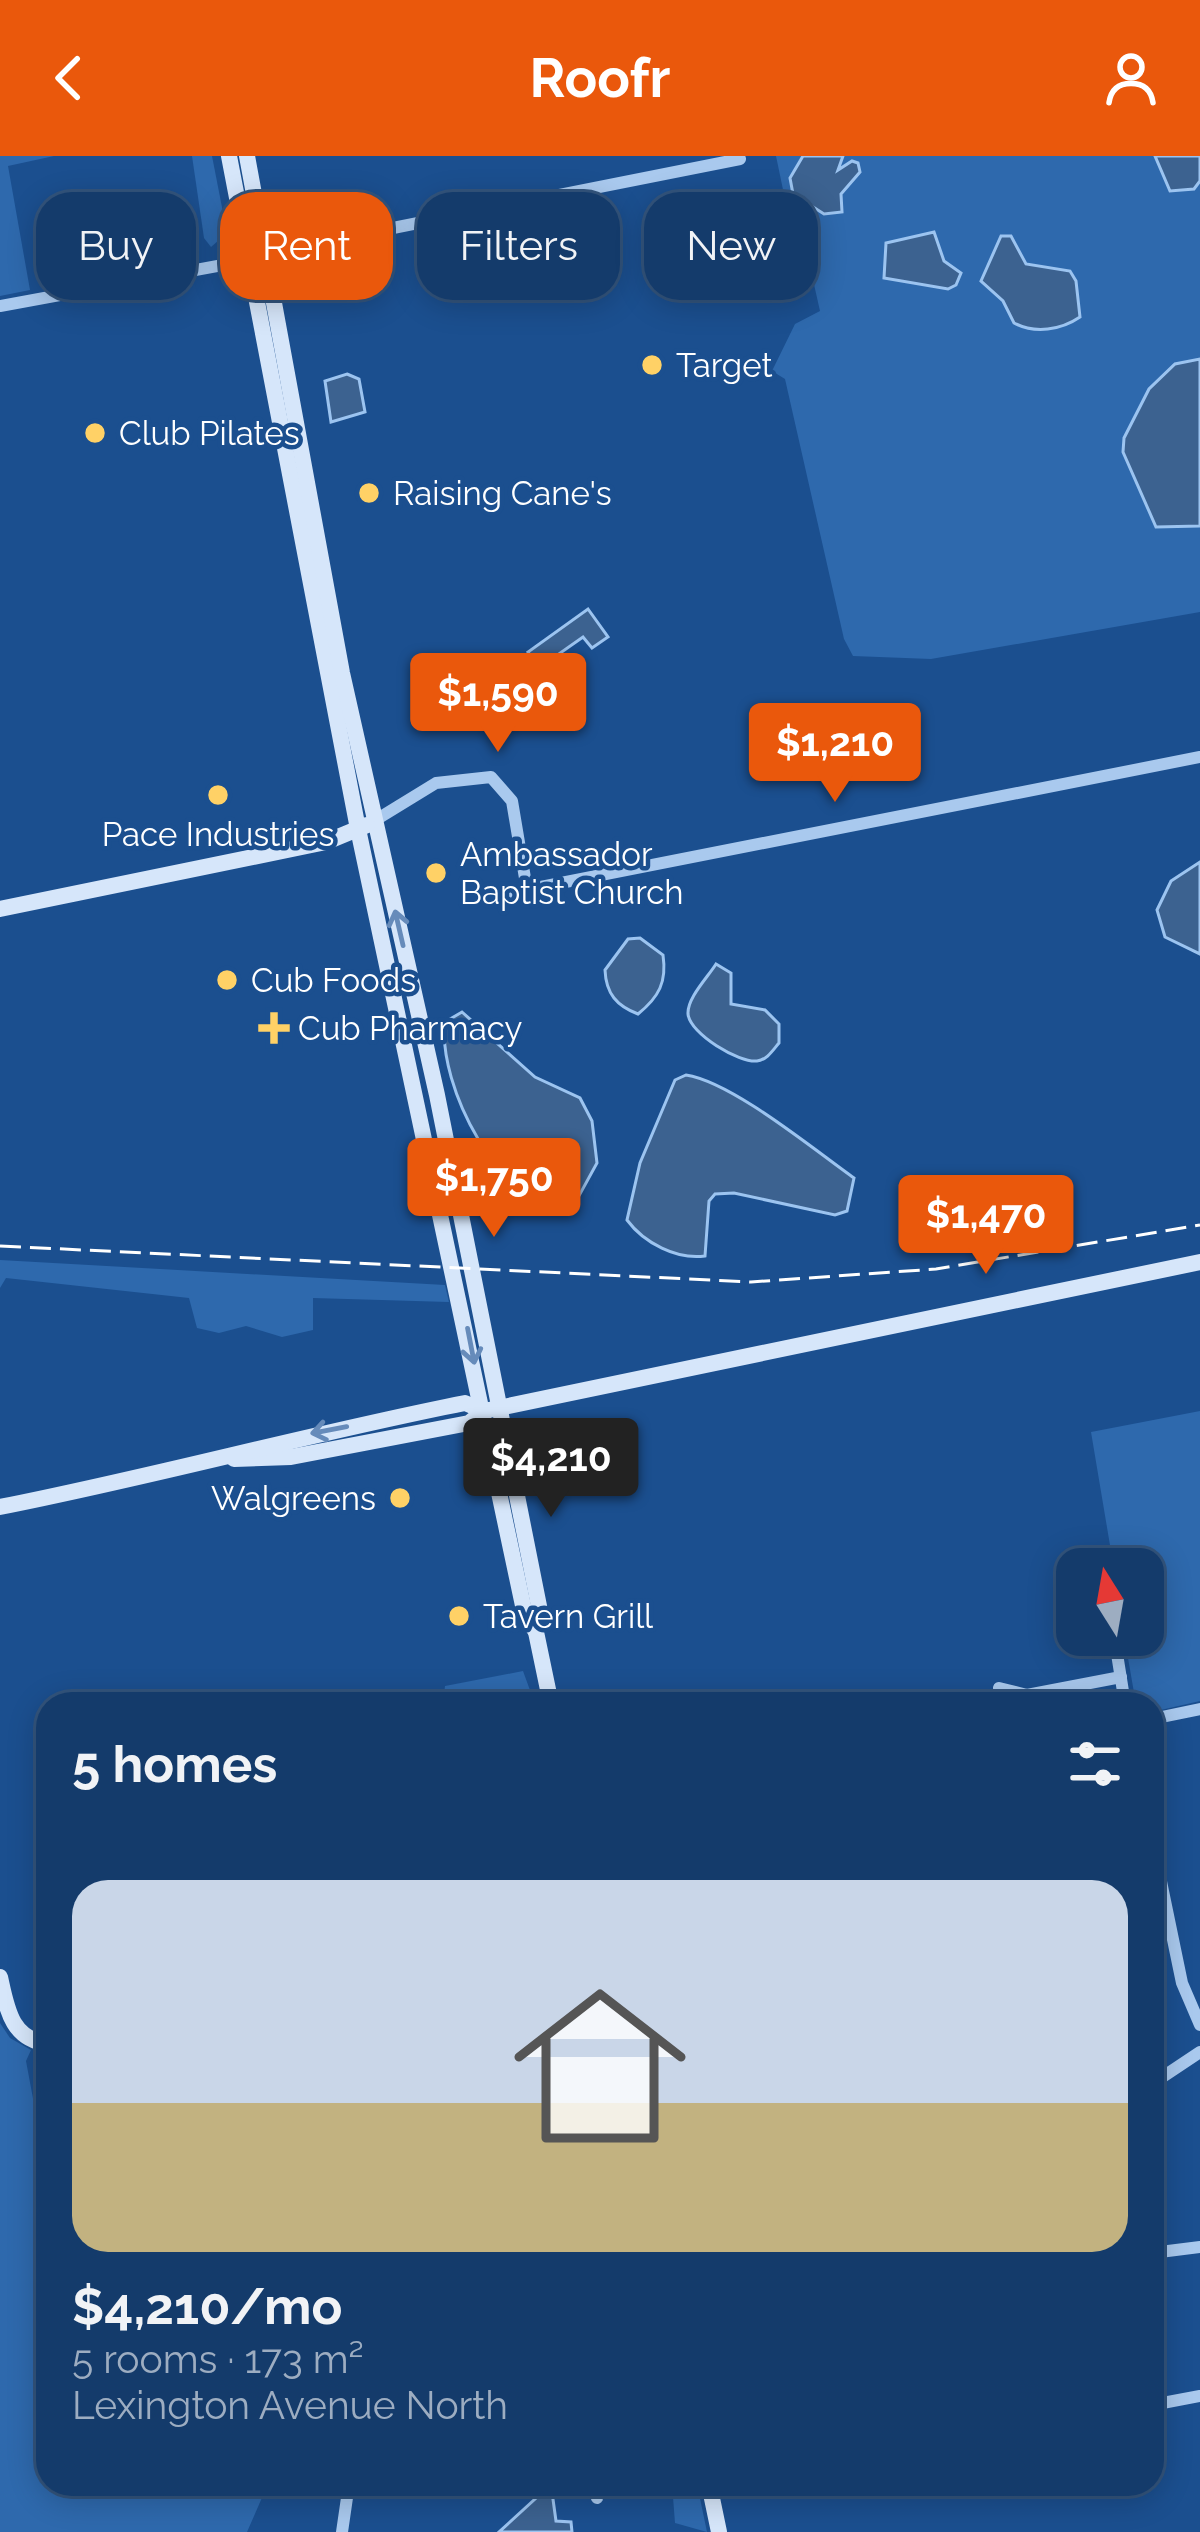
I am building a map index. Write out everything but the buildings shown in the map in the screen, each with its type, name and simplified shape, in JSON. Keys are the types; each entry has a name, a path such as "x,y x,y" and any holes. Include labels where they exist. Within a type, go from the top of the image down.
{"main road":[{"path":"229,156 239,192"},
{"path":"247,156 251,192"},
{"path":"266,300 366,825 493,1409 525,1615 536,1632 548,1692"},
{"path":"0,909 326,842 366,825"},
{"path":"0,1508 234,1459 290,1457 469,1423 493,1409 1200,1262"},
{"path":"0,1977 13,2026 36,2041"},
{"path":"712,2496 719,2532"}],"street":[{"path":"393,229 740,159"},
{"path":"0,307 220,265"},
{"path":"480,899 1200,757"},
{"path":"366,825 436,783 491,777 512,801 527,890"},
{"path":"1117,1656 1123,1692"},
{"path":"1044,1692 1121,1678"},
{"path":"1000,1688 1016,1692"},
{"path":"1164,1716 1200,1709"},
{"path":"1164,1896 1182,1983 1200,2025"},
{"path":"1164,2076 1200,2052"},
{"path":"1164,2252 1200,2247"},
{"path":"1164,2403 1200,2396"},
{"path":"342,2532 347,2496"}],"shaded area":[{"path":"0,156 54,156 8,166 30,290 0,296"},
{"path":"192,156 212,156 220,197 220,239 211,247 204,238"},
{"path":"776,156 1200,156 1200,612 931,659 853,656 844,639 785,379 772,371 795,324 820,311 818,192 783,192"},
{"path":"803,156 843,156 838,170 852,161 858,163 860,172 841,194 842,212 824,214 818,210 818,192 793,192 790,178"},
{"path":"1155,156 1200,156 1200,181 1194,189 1170,191"},
{"path":"934,232 944,261 961,273 956,285 948,289 884,278 886,243"},
{"path":"1001,236 1011,236 1026,264 1070,271 1076,281 1080,317 1048,329 1014,323 1003,301 981,281"},
{"path":"1200,359 1200,526 1156,527 1123,452 1124,438 1149,389 1175,364"},
{"path":"347,374 359,379 365,412 331,422 325,381"},
{"path":"588,609 608,637 592,648 583,637 539,668 528,652"},
{"path":"1200,862 1200,954 1165,937 1157,910 1171,881"},
{"path":"640,938 663,955 664,973 656,995 638,1014 614,998 605,970 628,939"},
{"path":"716,964 731,973 731,1004 765,1010 779,1024 779,1043 764,1059 749,1060 728,1052 691,1022 691,1001"},
{"path":"462,1012 535,1077 580,1098 592,1121 597,1163 569,1214 544,1206 519,1190 478,1139 451,1078 445,1048 445,1022"},
{"path":"686,1075 749,1103 854,1178 847,1211 835,1215 734,1193 715,1194 709,1201 705,1256 672,1252 642,1236 627,1220 640,1163 675,1080"},
{"path":"0,1260 445,1285 449,1302 313,1298 313,1330 282,1337 246,1326 219,1333 197,1328 189,1298 6,1278 0,1288"},
{"path":"1200,1411 1200,1701 1164,1709 1164,1692 1134,1692 1128,1656 1164,1656 1164,1548 1110,1548 1091,1432"},
{"path":"523,1671 531,1692 444,1692 445,1686"},
{"path":"0,2023 10,2038 31,2050 26,2061 36,2115 36,2496 263,2496 247,2532 0,2532"},
{"path":"538,2496 553,2496 556,2521 571,2522 572,2532 499,2532"},
{"path":"673,2496 700,2496 707,2532 675,2523"}],"railway":[{"path":"0,1246 751,1282 936,1269 1200,1225"}],"place":[{"name":"Target","path":"652,365"},
{"name":"Club Pilates","path":"95,433"},
{"name":"Raising Cane's","path":"369,493"},
{"name":"Pace Industries","path":"218,795"},
{"name":"Ambassador Baptist Church","path":"436,873"},
{"name":"Cub Foods","path":"227,980"},
{"name":"Cub Pharmacy","path":"274,1028"},
{"name":"Walgreens","path":"400,1498"},
{"name":"Tavern Grill","path":"459,1616"}]}
